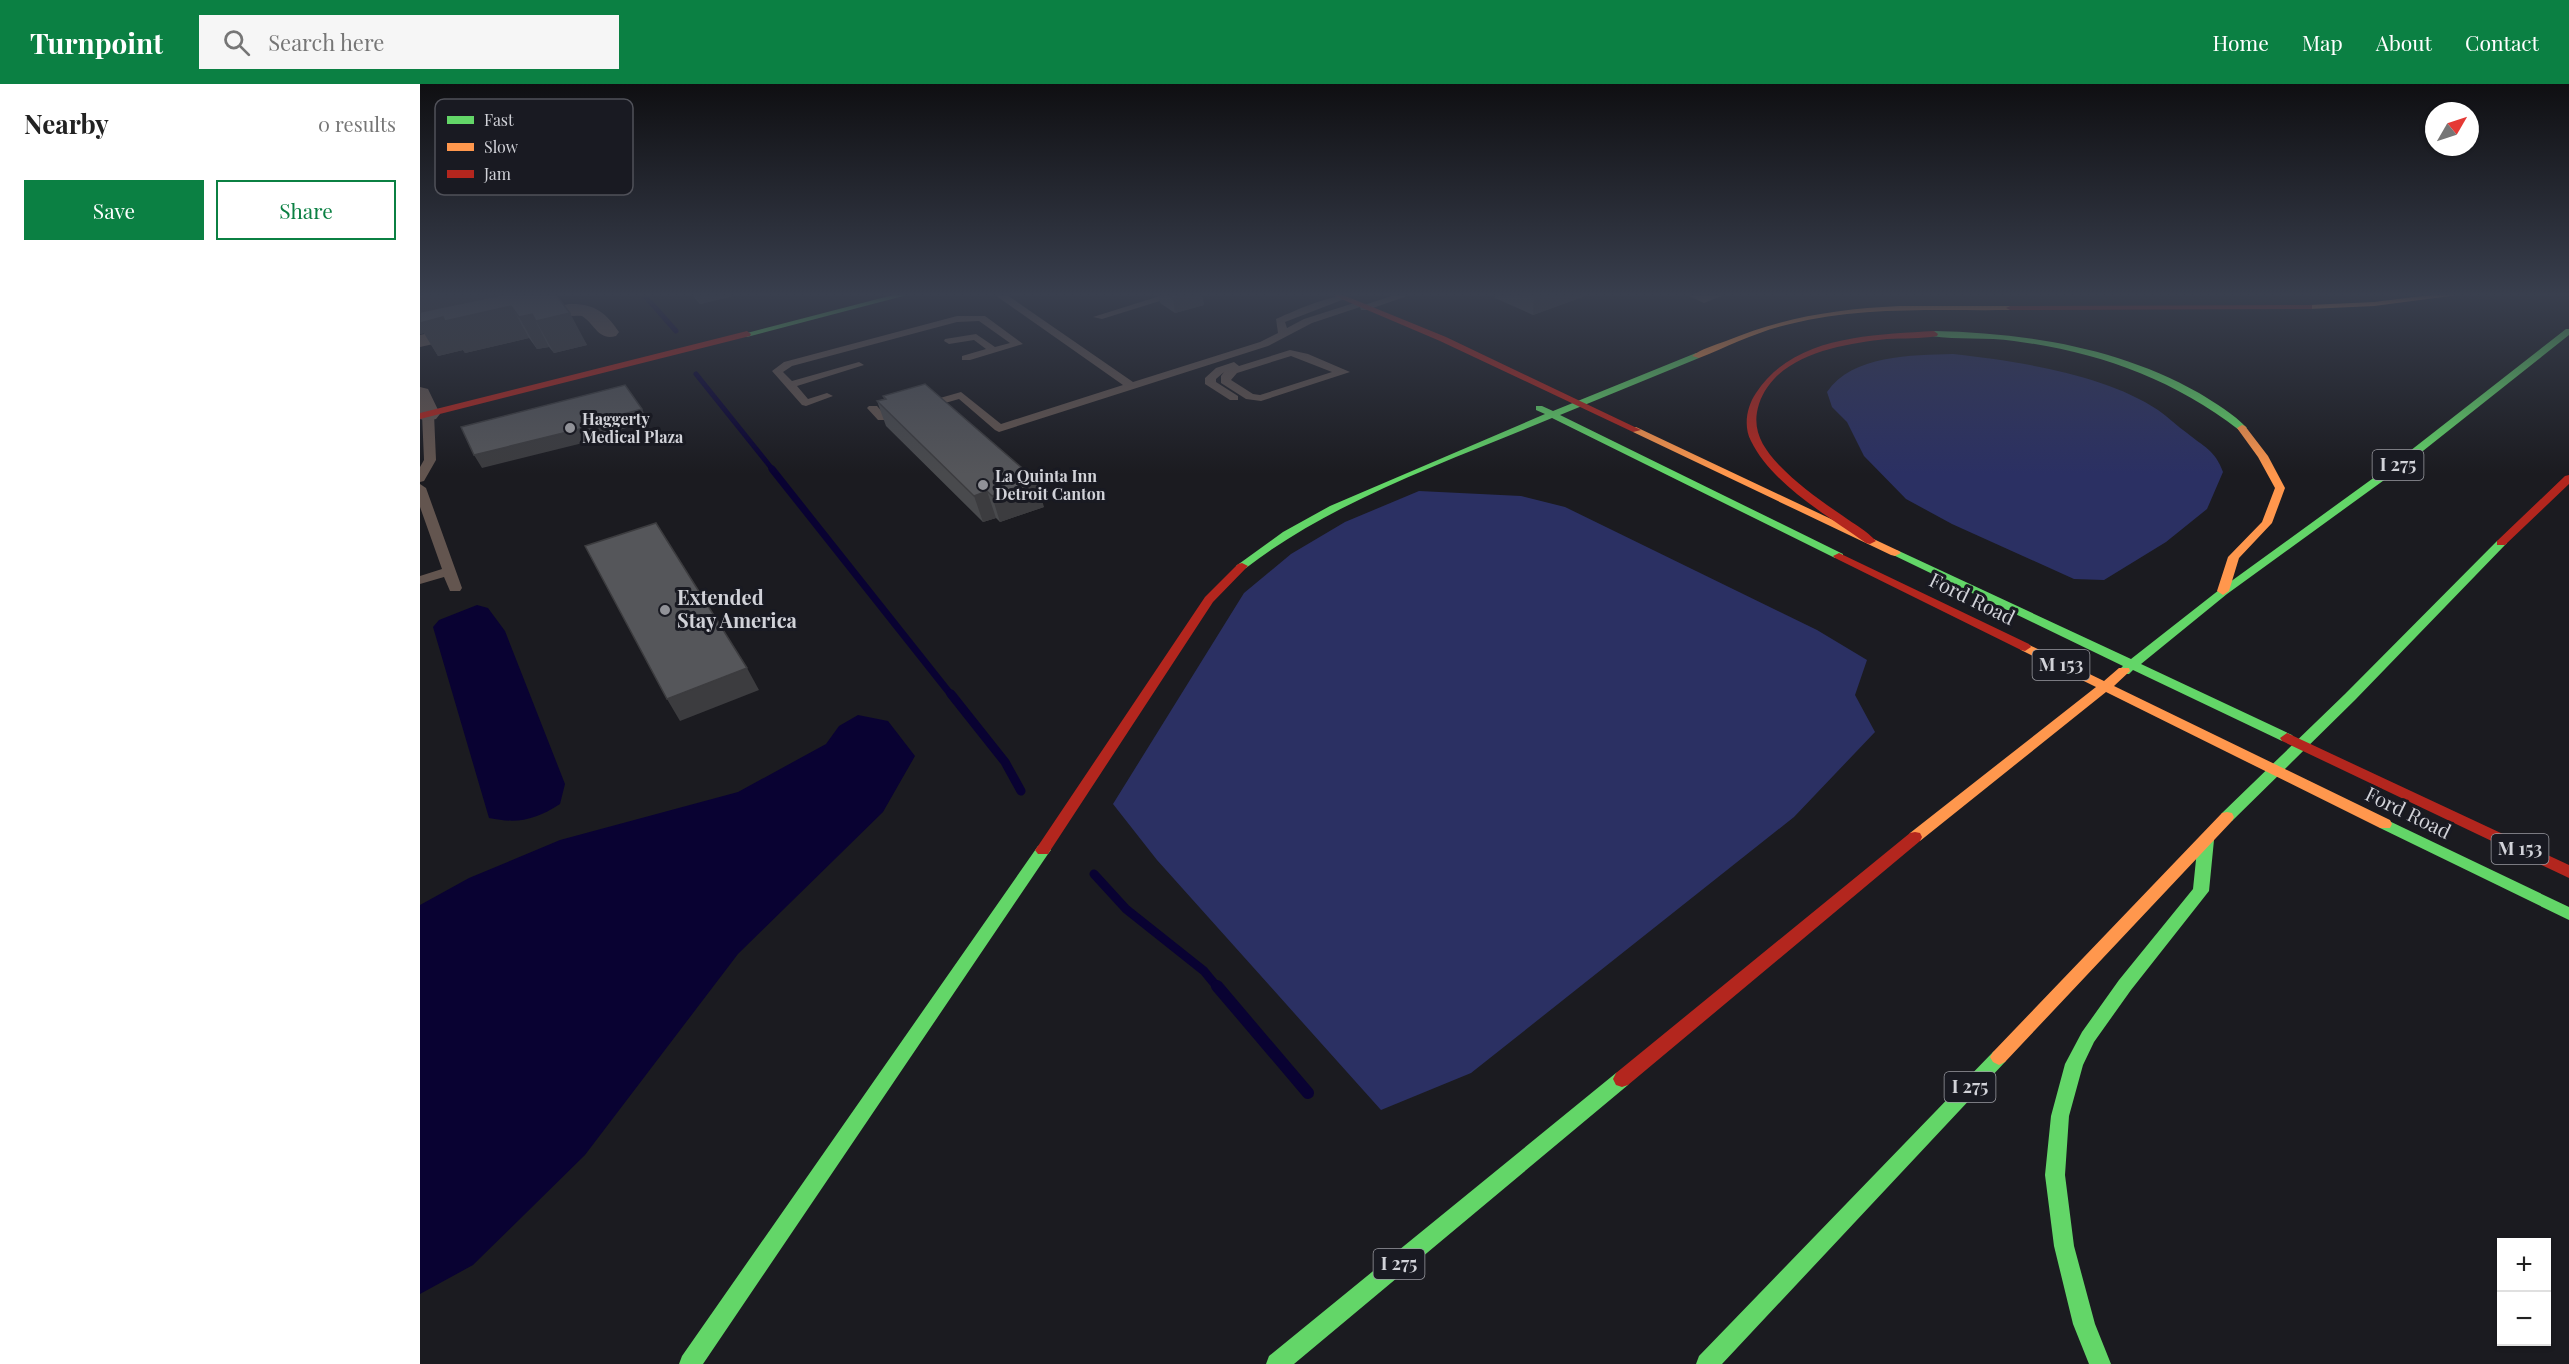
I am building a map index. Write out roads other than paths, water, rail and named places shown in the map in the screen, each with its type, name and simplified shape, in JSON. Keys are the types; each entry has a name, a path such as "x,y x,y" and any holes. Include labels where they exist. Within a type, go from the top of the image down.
{"main road":[{"path":"422,408 649,355"},
{"name":"Ford Road","path":"1476,355 2569,872"},
{"path":"690,1364 1023,879 1209,600 1234,572 1264,547 1296,526 1333,507 1701,355"},
{"path":"1809,355 1775,372 1761,388 1752,405 1752,428 1755,441 1769,461 1870,542"},
{"path":"2088,355 2174,385 2221,412 2240,426 2264,455 2280,488 2267,524 2234,557 2223,592"},
{"name":"I 275","path":"1277,1364 1894,854 2223,592 2405,460 2539,355"},
{"name":"Ford Road","path":"1521,399 2569,914"},
{"name":"I 275","path":"1707,1364 2234,810 2350,697 2513,530 2569,478"},
{"path":"2100,1364 2084,1324 2064,1246 2055,1175 2060,1116 2074,1064 2088,1037 2125,985 2201,891 2206,840"}],"lane":[{"path":"823,355 788,364 777,371 806,403 827,396"},
{"path":"966,358 977,355"},
{"path":"1087,355 1132,386"},
{"path":"873,408 882,418 961,395 999,428 1225,355"},
{"path":"1266,355 1220,370 1210,378 1211,384 1243,404 1257,406 1270,404 1345,375"},
{"path":"1285,355 1233,371 1226,376 1226,381 1250,397 1261,398 1345,375"},
{"path":"1302,355 1328,370 1345,375"},
{"path":"789,385 859,365"},
{"path":"420,478 430,460 422,408"},
{"path":"420,488 455,588"},
{"path":"420,580 448,572"}],"waterway":[{"path":"696,374 773,470"},
{"path":"772,469 952,696"},
{"path":"951,694 1005,762 1021,791"},
{"path":"1094,874 1126,909 1204,971 1218,988"},
{"path":"1217,986 1308,1093"}],"place":[{"name":"Haggerty Medical Plaza","path":"570,428"},
{"name":"La Quinta Inn Detroit Canton","path":"983,485"},
{"name":"Extended Stay America","path":"665,610"}]}
